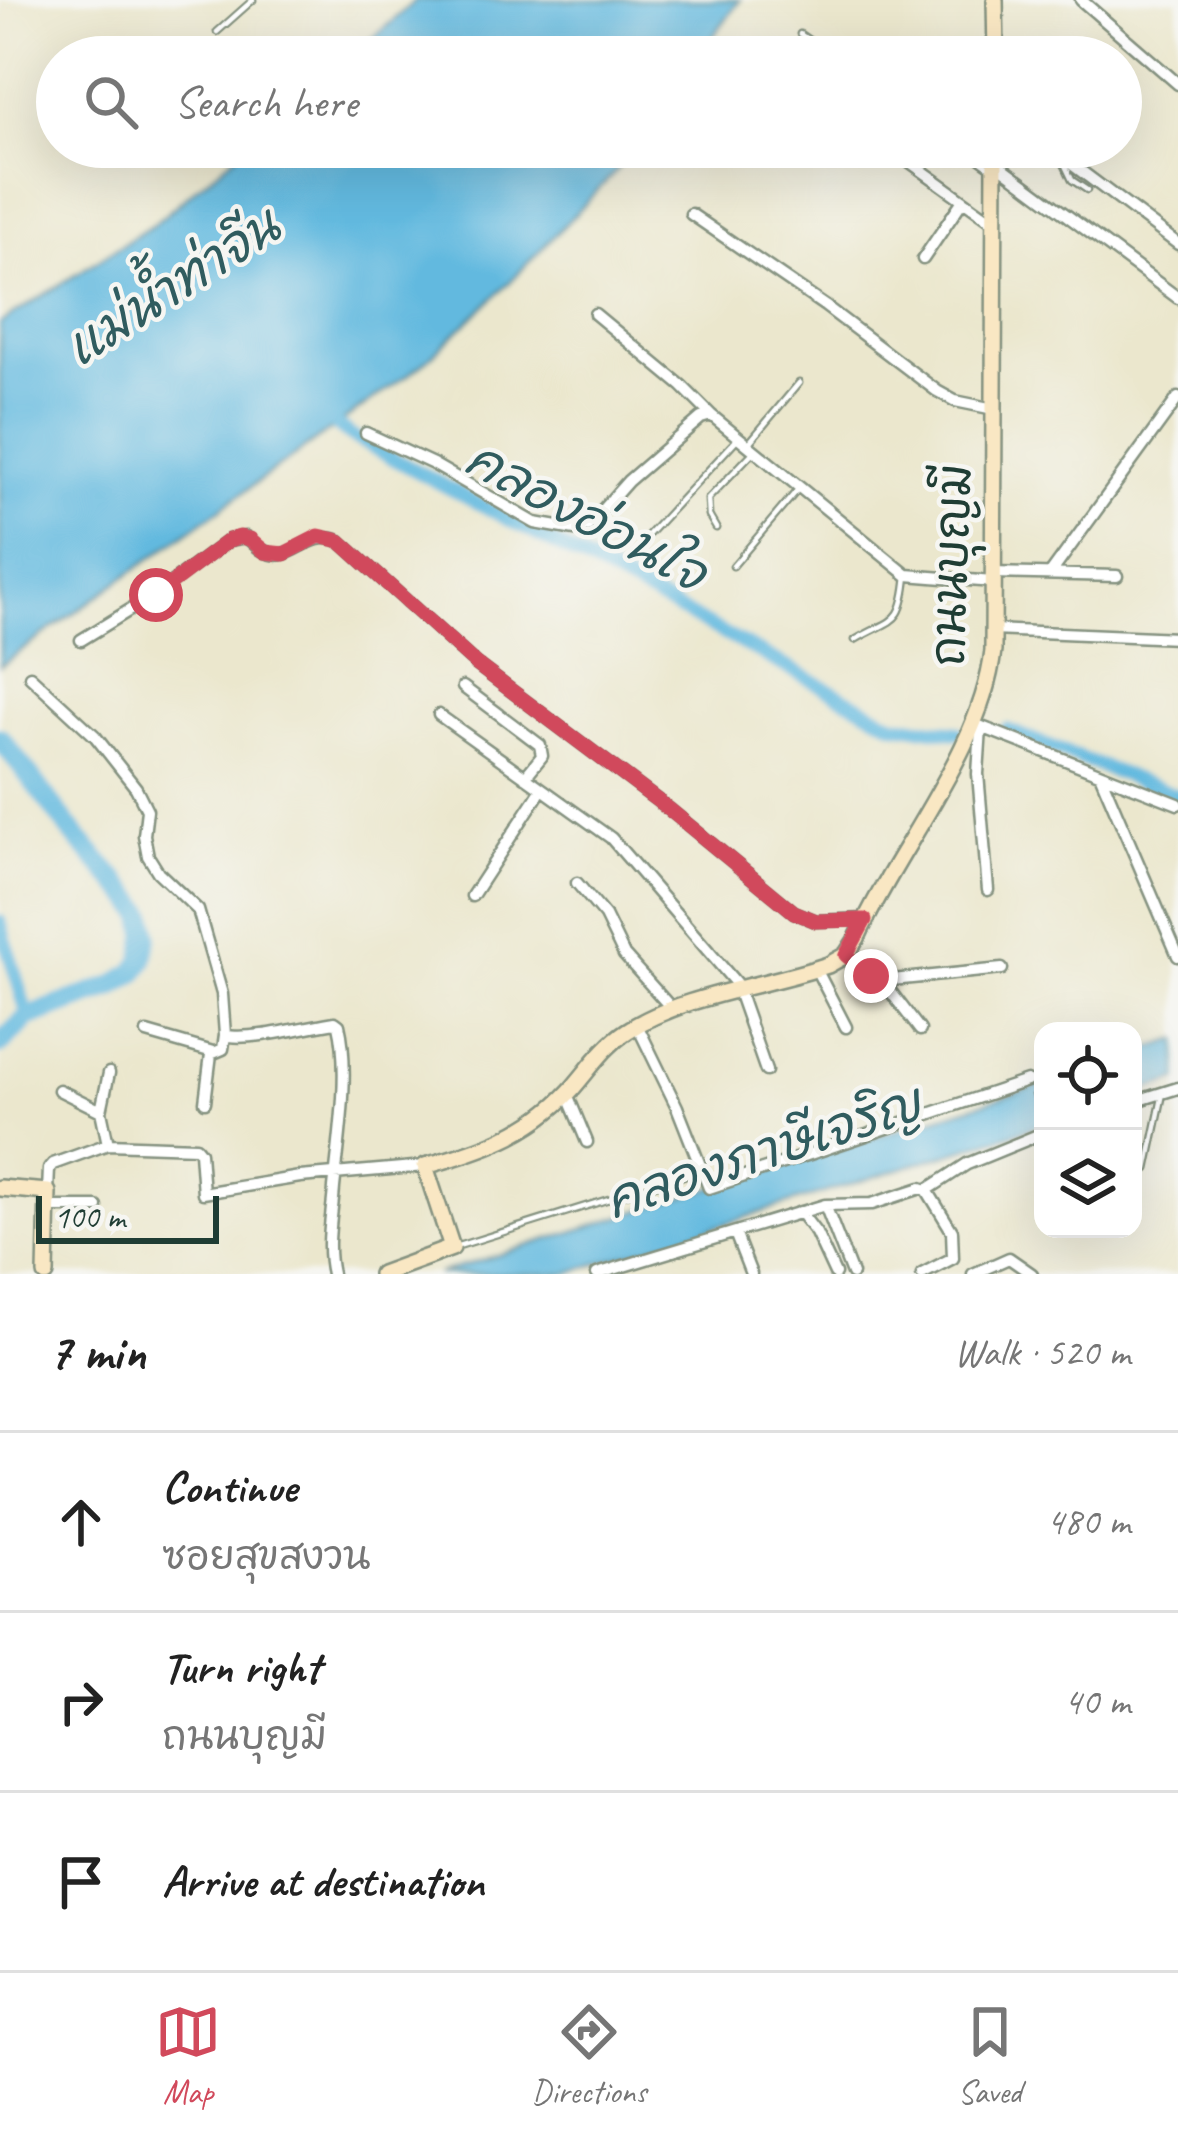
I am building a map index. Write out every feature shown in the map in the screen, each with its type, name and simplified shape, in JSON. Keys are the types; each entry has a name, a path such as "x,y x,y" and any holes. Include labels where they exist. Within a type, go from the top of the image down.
{"street":[{"path":"995,0 996,36"},
{"path":"1081,0 1123,36"},
{"path":"1142,53 1178,84"},
{"path":"919,168 995,223"},
{"name":"ถนนบุญมี","path":"846,955 977,726 990,683 995,168"},
{"path":"1006,168 1178,298"},
{"path":"1077,168 1178,244"},
{"path":"923,259 964,200"},
{"path":"691,214 825,305 937,391 955,401 994,409"},
{"path":"595,314 710,415 907,575 1117,576"},
{"path":"1051,574 1178,398"},
{"path":"366,434 433,464 535,523 575,530 588,526 628,481 710,415"},
{"path":"81,640 156,595 229,540 246,537 265,552 284,554 328,536 340,541 476,664 670,810 794,912 816,921 865,920"},
{"path":"993,630 1178,638"},
{"path":"30,676 95,736 136,788 147,810 148,856 198,910 219,977 223,1049 213,1052 147,1033"},
{"path":"463,687 544,750 525,777"},
{"path":"439,715 611,838 740,990 766,1071"},
{"path":"988,890 977,726 1178,804"},
{"path":"1100,774 1178,956"},
{"path":"472,896 542,789"},
{"path":"578,883 605,916 624,955 673,1010"},
{"path":"46,1274 49,1168 108,1144 196,1147 203,1192 300,1177 425,1166 491,1147 518,1132 567,1094 614,1040 637,1025 816,969 846,955 861,970 881,979 920,1030"},
{"path":"816,969 846,1028"},
{"path":"881,979 1002,969"},
{"path":"225,1035 247,1038 277,1030 339,1025 343,1040 329,1214 332,1274"},
{"path":"637,1025 709,1188 1028,1084"},
{"path":"205,1102 213,1052"},
{"path":"108,1144 101,1111 109,1072"},
{"path":"1142,1099 1178,1088"},
{"path":"59,1090 101,1111"},
{"path":"567,1094 586,1142"},
{"path":"926,1190 958,1168 1034,1134"},
{"path":"381,1274 452,1248 425,1166"},
{"path":"597,1274 825,1205 872,1204 921,1187 952,1231 952,1258"},
{"path":"0,1188 97,1207"},
{"path":"825,1205 852,1274"},
{"path":"800,1212 816,1233 835,1274"},
{"path":"735,1233 752,1274"},
{"path":"650,1258 654,1274"},
{"path":"922,1274 952,1258"},
{"path":"952,1258 972,1274 1009,1258 1032,1274"}],"lane":[{"path":"217,32 253,0"},
{"path":"1064,168 1088,190"},
{"path":"716,529 708,499 799,383"},
{"path":"649,534 747,444"},
{"path":"734,566 800,488"},
{"path":"855,640 882,629 899,613 907,575"},
{"path":"1147,1169 1164,1092"},
{"path":"452,1248 702,1170"}],"path":[{"path":"1028,1084 1034,1102"}],"water":[{"path":"416,0 740,0 713,36 376,36"},
{"name":"แม่น้ำท่าจีน","path":"220,168 618,168 506,286 420,366 0,666 0,323 153,225"},
{"path":"1178,1039 1178,1080 1142,1092 1142,1051"},
{"path":"1034,1087 1034,1127 565,1274 438,1274"}],"waterway":[{"name":"คลองอ่อนใจ","path":"325,416 351,436 894,724 957,732"},
{"name":"คลองอ่อนใจ","path":"1007,730 1178,796"},
{"path":"0,738 77,838 133,899 144,915 148,935 143,961 134,973 114,986 28,1017 0,1044"},
{"path":"0,922 28,1017"}],"route":[{"path":"156,595 229,540 250,539 265,552 276,554 290,554 319,536 340,541 476,664 670,810 794,912 816,921 865,920 846,955 871,976"}],"water label":[{"name":"คลองภาษีเจริญ","path":"763,1152"}]}
